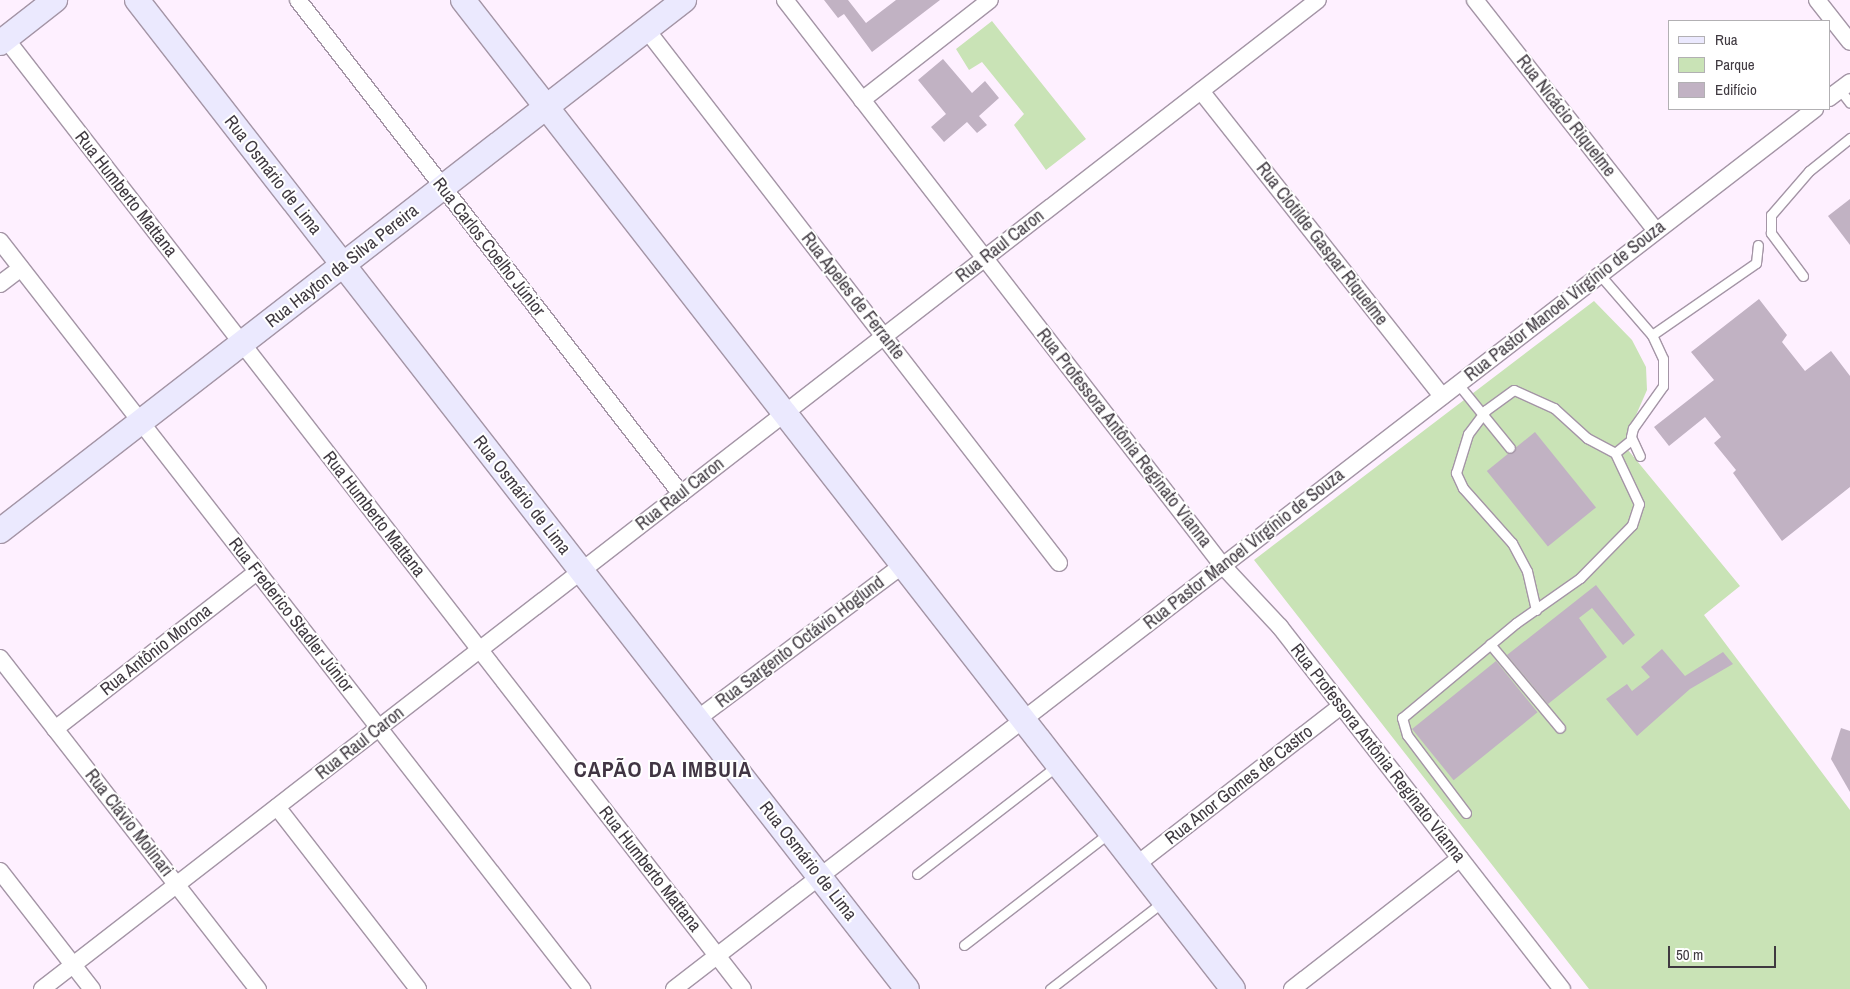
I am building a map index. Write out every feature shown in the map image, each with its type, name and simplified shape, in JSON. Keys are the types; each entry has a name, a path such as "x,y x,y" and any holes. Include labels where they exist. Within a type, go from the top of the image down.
{"street":[{"path":"3,41 56,0"},
{"name":"Rua Osmário de Lima","path":"137,0 908,989"},
{"name":"Rua Carlos Coelho Júnior","path":"298,0 681,494"},
{"path":"463,0 1233,989"},
{"name":"Rua Hayton da Silva Pereira","path":"0,531 684,0"},
{"name":"Rua Professora Antônia Reginato Vianna","path":"785,0 1223,566 1280,627 1562,989"},
{"path":"862,100 990,0"},
{"name":"Rua Raul Caron","path":"42,989 1318,0"},
{"name":"Rua Nicácio Riquelme","path":"1476,0 1656,231"},
{"path":"1817,0 1850,42"},
{"name":"Rua Apeles de Ferrante","path":"646,29 1059,563"},
{"name":"Rua Humberto Mattana","path":"3,41 242,344 743,989"},
{"name":"Rua Clotilde Gaspar Riquelme","path":"1201,91 1442,396"},
{"name":"Rua Pastor Manoel Virgínio de Souza","path":"674,989 1814,110"},
{"name":"Rua Frederico Stadler Júnior","path":"0,241 582,989"},
{"path":"0,284 21,268"},
{"name":"Rua Sargento Octávio Hoglund","path":"697,719 903,565"},
{"name":"Rua Antônio Morona","path":"55,729 257,572"},
{"name":"Rua Clávio Molinari","path":"0,658 258,989"},
{"name":"Rua Anor Gomes de Castro","path":"1136,865 1341,706"},
{"path":"277,807 418,989"},
{"path":"1292,989 1460,858"},
{"path":"0,870 92,989"}],"lane":[{"path":"1839,90 1850,103"},
{"path":"1803,276 1771,233 1771,215 1809,171 1850,138"},
{"path":"1652,335 1756,263 1758,245"},
{"path":"1600,274 1652,335 1663,359 1665,377 1655,402 1633,428 1631,440 1640,456"},
{"path":"1458,384 1510,448"},
{"path":"1466,813 1408,735 1402,718 1490,644 1580,578 1636,520 1639,504 1615,453 1588,438 1564,414 1527,392 1514,390 1504,395 1482,415 1464,442 1456,473 1468,494 1512,543 1527,571 1536,610"},
{"path":"1615,453 1631,440"},
{"path":"1490,644 1560,728"},
{"path":"918,874 1058,765"},
{"path":"964,946 1111,832"},
{"path":"1050,989 1164,901"}],"green space":[{"path":"992,21 1086,139 1046,170 1014,125 1024,114 982,62 969,70 956,49"},
{"path":"1594,301 1632,340 1646,367 1647,390 1626,438 1628,450 1740,586 1704,615 1850,810 1850,989 1589,989 1254,560"}],"building":[{"path":"824,0 848,0 866,23 896,0 940,0 872,52 844,14 838,18"},
{"path":"943,59 972,93 985,81 999,98 979,116 987,125 977,133 967,122 944,142 931,127 946,114 918,80"},
{"path":"1850,199 1850,245 1828,216"},
{"path":"1759,299 1787,335 1782,342 1805,371 1831,351 1850,376 1850,487 1782,541 1733,473 1736,470 1714,443 1721,437 1705,417 1669,446 1654,427 1714,380 1691,352"},
{"path":"1535,432 1596,507 1548,546 1487,471"},
{"path":"1596,585 1635,635 1623,645 1592,608 1579,618 1607,657 1548,704 1507,655"},
{"path":"1662,649 1685,676 1723,652 1733,664 1690,689 1637,736 1606,699 1627,684 1632,691 1650,677 1641,667"},
{"path":"1496,661 1538,712 1454,780 1412,729"},
{"path":"1841,728 1850,731 1850,792 1831,759"}],"district":[{"name":"CAPÃO DA IMBUIA","path":"663,770"}]}
